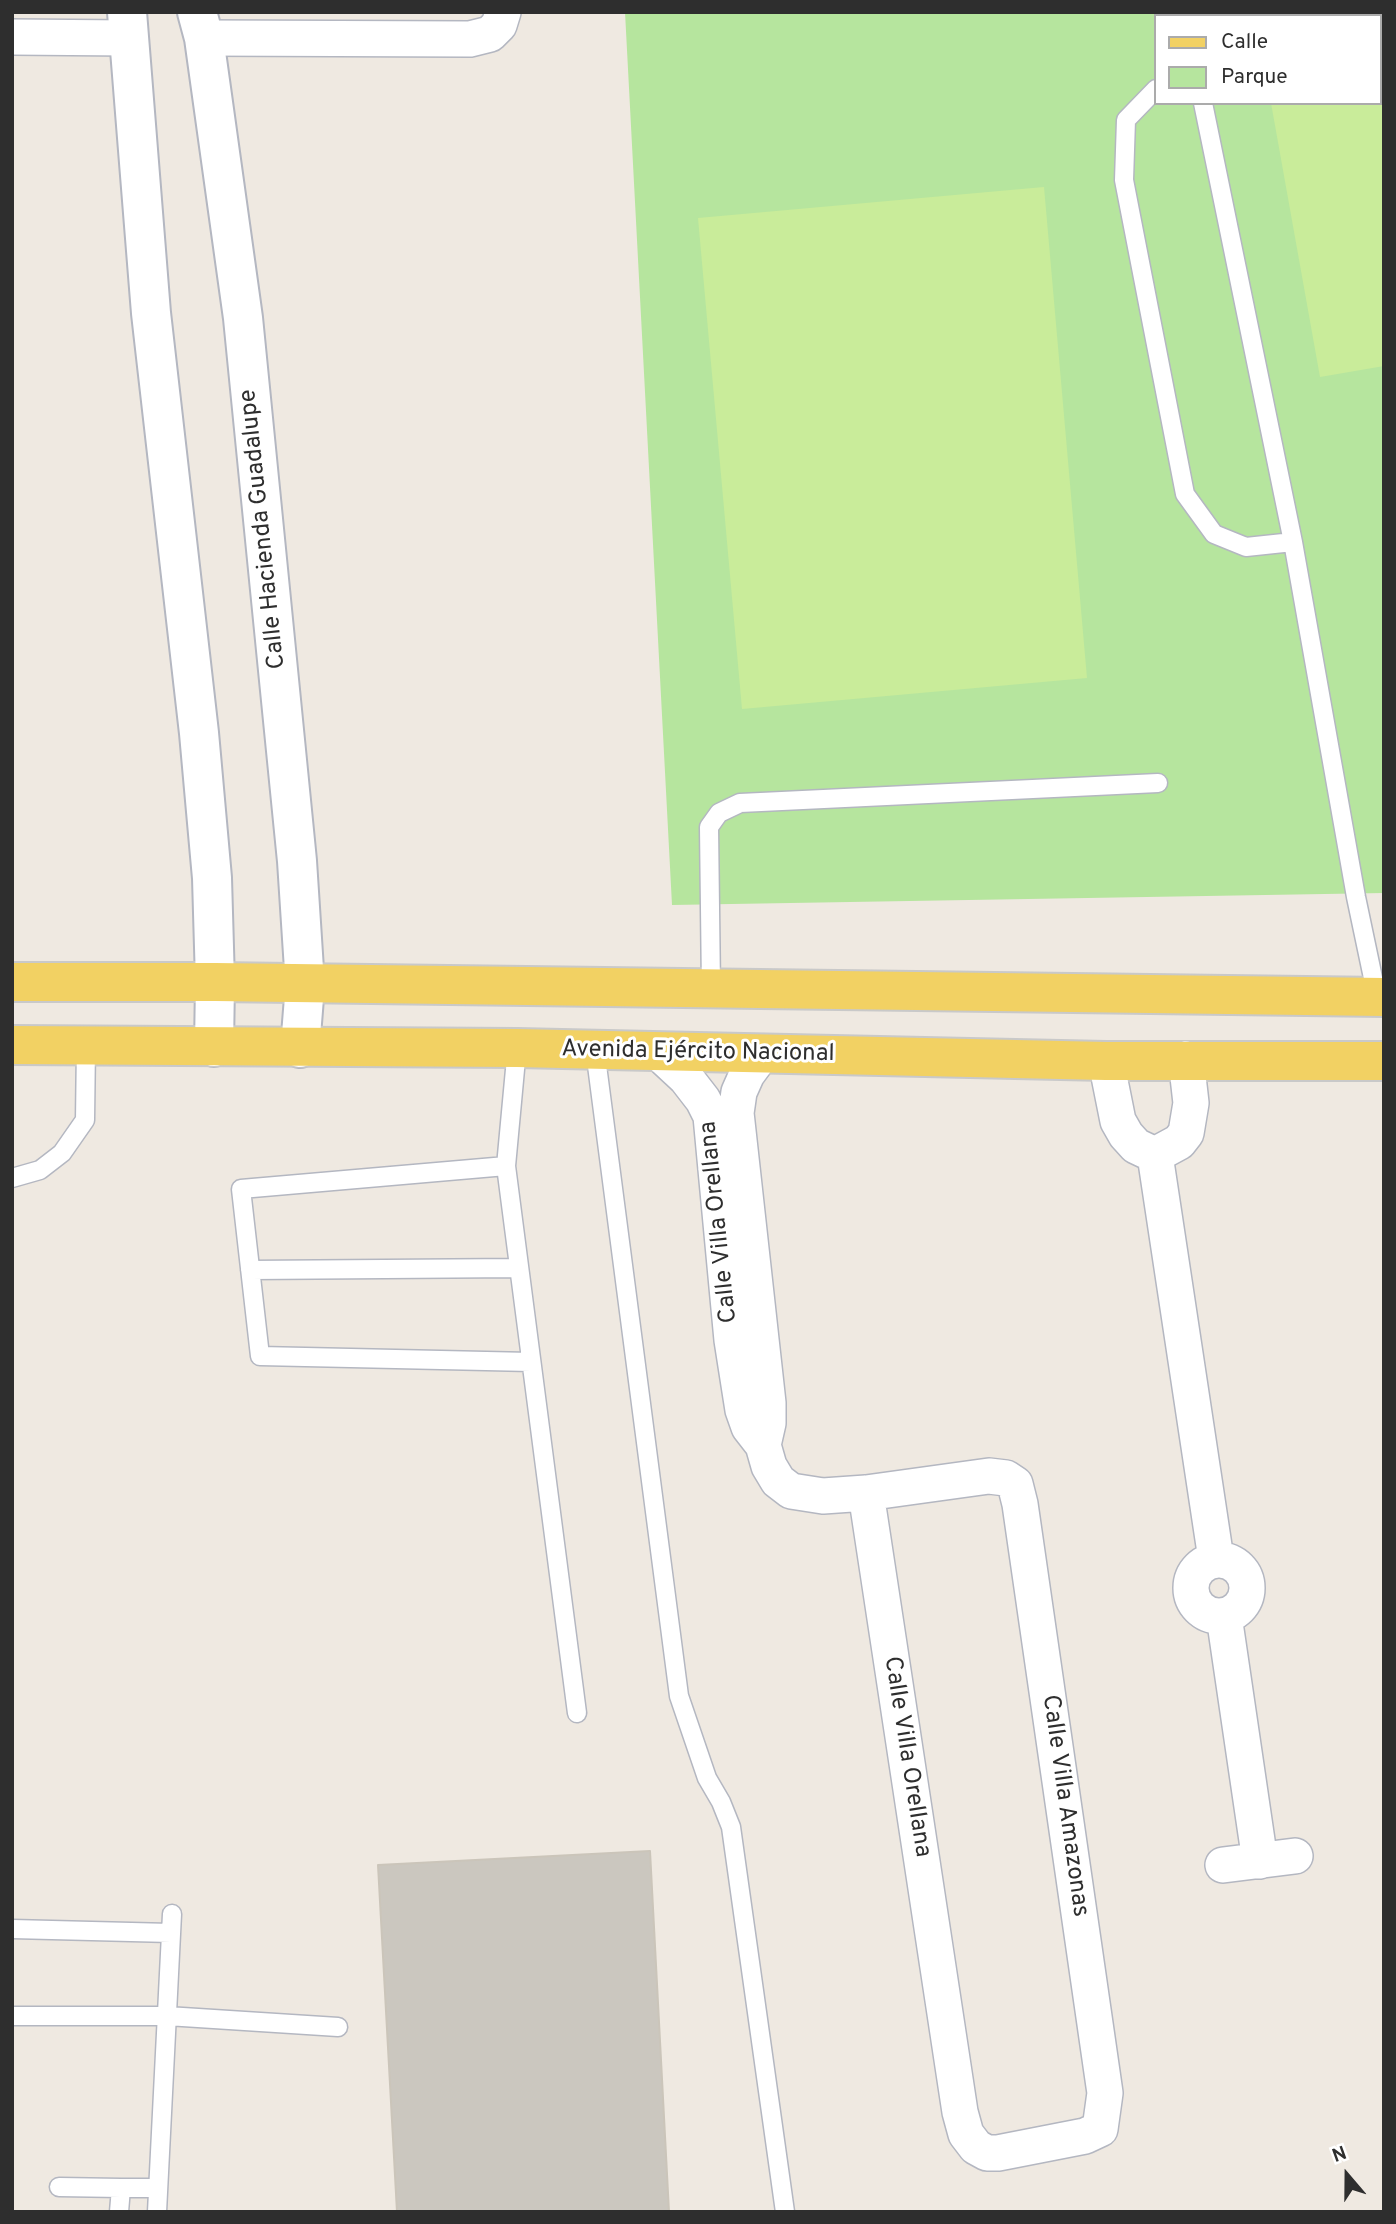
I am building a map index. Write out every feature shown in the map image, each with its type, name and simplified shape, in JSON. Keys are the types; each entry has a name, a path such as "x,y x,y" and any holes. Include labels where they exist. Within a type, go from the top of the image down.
{"main road":[{"path":"12,982 215,982 1380,997"},
{"name":"Avenida Ejército Nacional","path":"12,1045 517,1048 1106,1061 1384,1061"}],"street":[{"path":"201,25 470,39 490,34 499,25 503,12"},
{"path":"12,37 128,25 151,313 199,733 212,878 214,1047"},
{"name":"Calle Hacienda Guadalupe","path":"201,25 243,318 298,861 305,985 300,1048"},
{"name":"Calle Villa Orellana","path":"658,1052 686,1078 703,1100 724,1115"},
{"name":"Calle Villa Orellana","path":"761,1055 724,1115 746,1339 743,1410 749,1427 764,1445 769,1466 778,1481 791,1491 823,1496 866,1493 960,2112 966,2134 976,2147"},
{"path":"1155,1155 1179,1142 1190,1121 1191,1103 1186,1059"},
{"path":"1106,1061 1118,1121 1136,1146 1155,1155"},
{"path":"1155,1155 1216,1559 1196,1570 1190,1592 1202,1611 1212,1616 1224,1616 1260,1861"},
{"name":"Calle Villa Amazonas","path":"866,1493 989,1476 1006,1478 1015,1484 1020,1504 1105,2093 1100,2129 1085,2136 998,2153 987,2153 976,2147"},
{"path":"1223,1865 1295,1856"}],"lane":[{"path":"1154,91 1126,120 1124,180 1185,494 1214,534 1245,547 1293,542"},
{"path":"1203,105 1293,542 1356,897 1380,997"},
{"path":"711,989 709,827 719,813 740,803 1158,783"},
{"path":"12,1178 40,1170 62,1153 85,1120 86,1045"},
{"path":"517,1048 506,1166 577,1713"},
{"path":"595,1050 679,1696 708,1778 731,1827 785,2212"},
{"path":"506,1166 241,1189 260,1356 531,1362"},
{"path":"250,1270 519,1268"},
{"path":"156,2212 172,1914"},
{"path":"12,1929 171,1933"},
{"path":"12,2016 167,2016 338,2027"},
{"path":"59,2187 158,2188"},
{"path":"119,2212 121,2188"}],"green space":[{"path":"625,12 1384,12 1384,893 672,905"},
{"path":"1384,12 1384,366 1320,377 1271,105 1382,105 1382,14 1256,14"},
{"path":"1044,187 1087,678 742,709 698,218"}],"building":[{"path":"650,1851 669,2212 397,2212 378,1865"}]}
